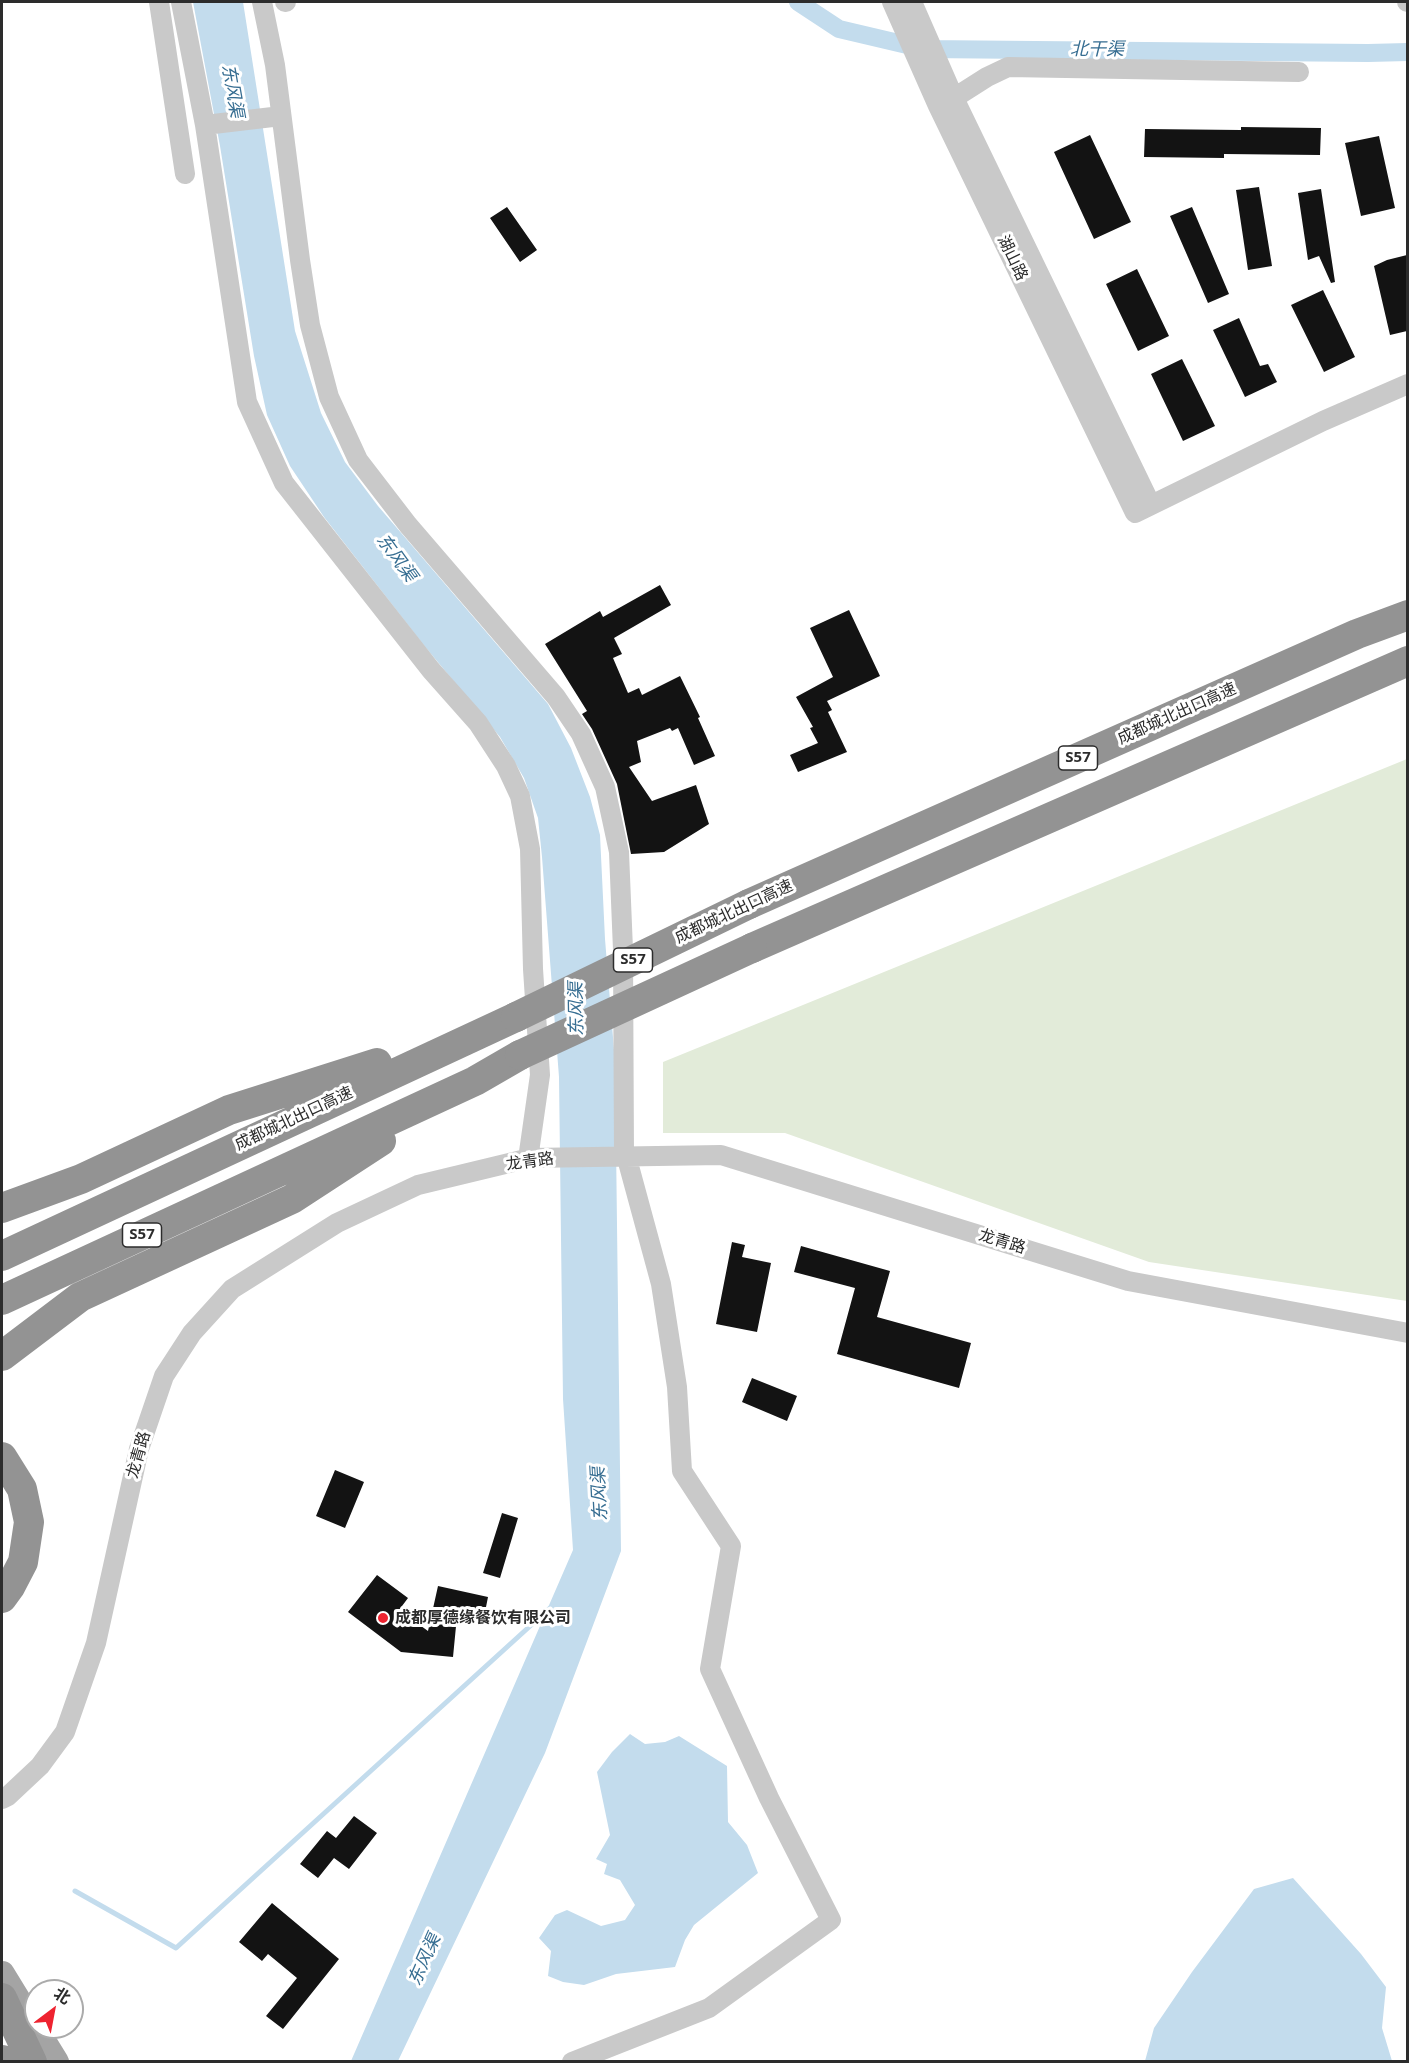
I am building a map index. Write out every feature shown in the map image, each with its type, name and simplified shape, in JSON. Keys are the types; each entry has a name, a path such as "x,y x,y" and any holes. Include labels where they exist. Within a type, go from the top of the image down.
{"highway":[{"name":"成都城北出口高速","path":"2,1256 505,1021 749,904 1357,634 1407,615"},
{"name":"S57","path":"2,1300 475,1081 520,1055 752,948 1407,661"},
{"path":"2,1208 81,1179 229,1110 505,1021"},
{"path":"2,1356 80,1297 292,1199 475,1081"},
{"path":"2,1457 22,1489 29,1522 23,1562 2,1598"},
{"path":"2,1998 32,2061"}],"main road":[{"path":"2,1974 56,2061"}],"street":[{"path":"159,2 185,174"},
{"path":"181,2 205,125 239,363 247,402 261,436 284,483 431,670 477,723 506,766 520,796 531,849 533,969 540,1076 529,1159"},
{"path":"262,2 275,65 310,325 329,397 358,460 408,525 556,697 581,734 605,787 619,852 623,950 625,1155 661,1284 677,1388 682,1471 731,1546 710,1669 769,1798 831,1920 709,2008 572,2061"},
{"name":"湖山路","path":"896,9 938,106 1143,509"},
{"name":"湖山路","path":"916,10 954,99 1143,509"},
{"path":"954,99 987,77 1008,67 1299,72"},
{"path":"205,125 281,116"},
{"path":"1143,509 1323,421 1407,384"},
{"name":"龙青路","path":"2,1799 39,1766 65,1732 96,1643 139,1449 164,1376 192,1333 232,1289 337,1223 418,1185 529,1159 625,1155 721,1155 1128,1281 1407,1333"}],"green space":[{"path":"1407,759 1407,1301 1149,1262 785,1133 663,1133 663,1062"}],"water":[{"name":"东风渠","path":"193,2 243,2 295,331 321,413 345,462 378,506 548,704 571,748 590,797 600,835 605,939 615,1062 621,1551 545,1753 398,2061 351,2061 573,1550 563,1399 559,1077 542,857 538,818 524,778 500,737 422,643 324,517 290,466 267,415 254,356 220,146"},
{"path":"630,1734 645,1744 665,1742 679,1736 727,1766 728,1822 747,1845 758,1873 694,1925 685,1940 675,1967 616,1974 584,1985 563,1982 548,1976 551,1951 539,1938 555,1915 567,1910 601,1926 625,1920 635,1905 620,1880 604,1874 607,1864 596,1859 610,1835 597,1772"},
{"path":"1293,1878 1361,1954 1386,1987 1382,2028 1392,2061 1145,2061 1154,2028 1192,1972 1254,1889"}],"building":[{"path":"1241,127 1321,128 1320,155 1224,154 1224,158 1144,157 1145,129 1241,130"},
{"path":"1090,135 1131,222 1094,239 1054,152"},
{"path":"1379,136 1395,208 1361,216 1345,143"},
{"path":"1259,187 1272,266 1248,270 1236,190"},
{"path":"1321,189 1335,282 1331,283 1319,256 1308,260 1298,193"},
{"path":"507,207 537,250 520,262 490,218"},
{"path":"1192,207 1229,294 1208,303 1170,216"},
{"path":"1407,255 1407,331 1390,335 1374,266"},
{"path":"1137,269 1169,336 1138,351 1106,284"},
{"path":"1323,290 1355,357 1324,372 1291,305"},
{"path":"1239,318 1260,366 1268,364 1277,382 1245,397 1213,330"},
{"path":"1182,359 1215,426 1183,441 1151,374"},
{"path":"660,585 671,605 614,638 622,654 613,658 628,693 639,688 642,695 680,676 700,717 698,718 715,756 694,765 678,728 672,731 670,728 637,741 641,762 629,767 652,801 696,785 709,824 664,852 631,854 617,784 592,729 582,714 587,711 545,644 600,611 603,617"},
{"path":"849,610 880,676 827,701 832,710 828,712 847,752 798,772 790,755 818,743 810,728 813,727 796,697 833,677 810,628"},
{"path":"732,1242 745,1245 742,1257 771,1263 757,1332 716,1324"},
{"path":"801,1246 890,1271 877,1317 971,1343 959,1388 837,1354 855,1288 794,1272"},
{"path":"752,1378 797,1396 787,1421 742,1402"},
{"path":"335,1470 364,1482 345,1528 316,1516"},
{"path":"502,1513 518,1518 500,1578 483,1573"},
{"name":"成都厚德缘餐饮有限公司","path":"377,1575 408,1598 399,1610 428,1631 438,1586 488,1597 483,1622 457,1616 453,1657 401,1652 348,1612"},
{"path":"354,1816 377,1833 349,1869 334,1858 318,1878 300,1864 327,1831 336,1838"},
{"path":"272,1903 339,1959 283,2029 266,2016 297,1978 268,1954 262,1961 239,1942"}],"waterway":[{"name":"北干渠","path":"798,2 839,29 924,49 1408,52"},
{"path":"75,1891 176,1948 551,1607"}],"place":[{"name":"成都厚德缘餐饮有限公司","path":"383,1618"}]}
